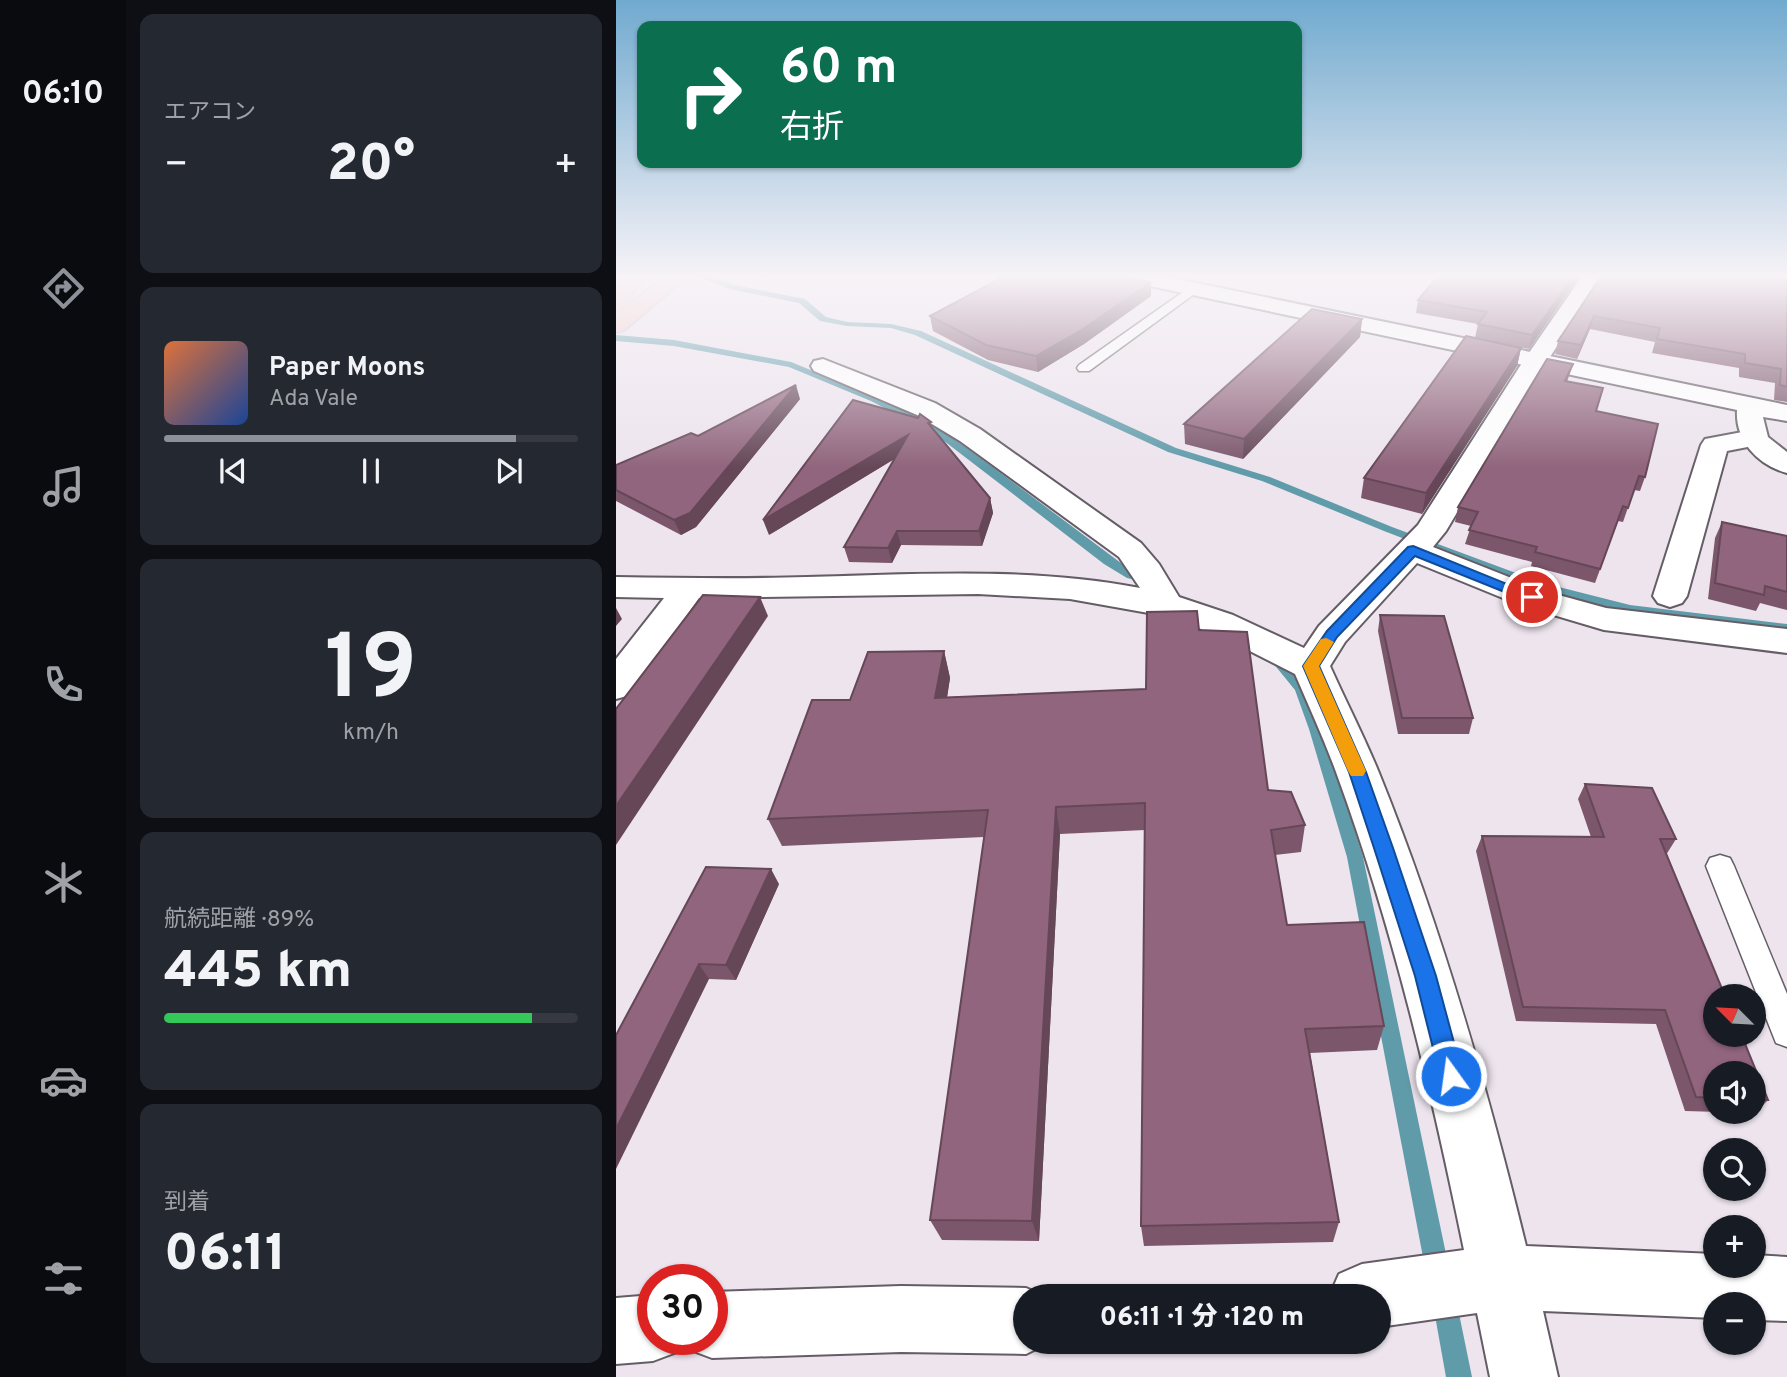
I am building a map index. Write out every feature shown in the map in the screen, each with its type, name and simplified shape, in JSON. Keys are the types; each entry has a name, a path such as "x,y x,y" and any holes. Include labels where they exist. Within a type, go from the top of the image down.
{"street":[{"path":"1430,339 1787,414"},
{"path":"1311,666 1332,634 1430,531 1550,339"},
{"path":"823,366 926,409 981,443 1130,550 1147,570 1166,604"},
{"path":"1750,406 1748,423 1753,438 1787,464"},
{"path":"1670,596 1715,445 1753,438"},
{"path":"1413,550 1532,597 1604,619 1787,641"},
{"path":"616,587 790,588 988,582 1042,584 1166,604 1202,616 1311,666 1357,772 1426,976 1503,1277 1524,1377"},
{"path":"616,686 690,587"},
{"path":"1391,1292 1503,1277 1787,1289"},
{"path":"728,1325 901,1320 1013,1321"},
{"path":"616,1331 637,1329"}],"lane":[{"path":"1084,368 1124,339"},
{"path":"1720,866 1787,1032"}],"building":[{"path":"975,339 1065,339 1036,356 986,345"},
{"path":"1278,339 1342,339 1244,439 1184,424"},
{"path":"1464,339 1481,339 1521,348 1426,493 1364,478"},
{"path":"1559,339 1584,339 1581,345"},
{"path":"1659,339 1787,339 1787,387 1780,385 1781,369 1745,363 1745,354"},
{"path":"1547,359 1573,364 1565,381 1603,388 1596,411 1658,424 1645,477 1639,476 1628,508 1623,506 1600,569 1535,552 1537,547 1469,530 1478,512 1458,507"},
{"path":"796,385 690,513 674,520 616,490 616,465 691,433 698,436"},
{"path":"853,400 918,418 920,414 931,422 928,423 990,498 979,531 897,531 888,548 844,547 908,435 763,520"},
{"path":"1722,522 1787,536 1787,592 1765,586 1764,595 1715,583"},
{"path":"703,595 760,597 616,806 616,709"},
{"path":"1197,611 1199,630 1247,632 1268,790 1291,792 1305,825 1271,830 1287,925 1364,922 1384,1026 1305,1029 1339,1222 1141,1226 1145,803 1056,807 1032,1221 930,1220 988,810 768,819 812,700 850,700 868,652 944,651 935,698 1146,689 1147,612"},
{"path":"1380,615 1444,616 1473,718 1402,718"},
{"path":"1585,784 1652,788 1676,839 1660,839 1720,984 1703,984 1703,1047 1746,1047 1752,1061 1703,1061 1703,1097 1696,1097 1665,1010 1523,1007 1482,836 1604,837"},
{"path":"706,867 771,869 726,965 699,964 616,1129 616,1035"}],"waterway":[{"path":"631,339 674,343 791,365 874,399 939,432 1108,561 1131,575"},
{"path":"932,339 1172,450 1266,479 1539,586 1630,609 1787,628"},
{"path":"1280,663 1301,689 1355,857 1438,1273"},
{"path":"1444,1299 1459,1377"}],"slow traffic":[{"path":"1326,642 1311,666 1357,771"}],"route":[{"path":"1451,1076 1426,976 1384,848 1357,772 1311,666 1332,634 1413,550 1532,597"}]}
